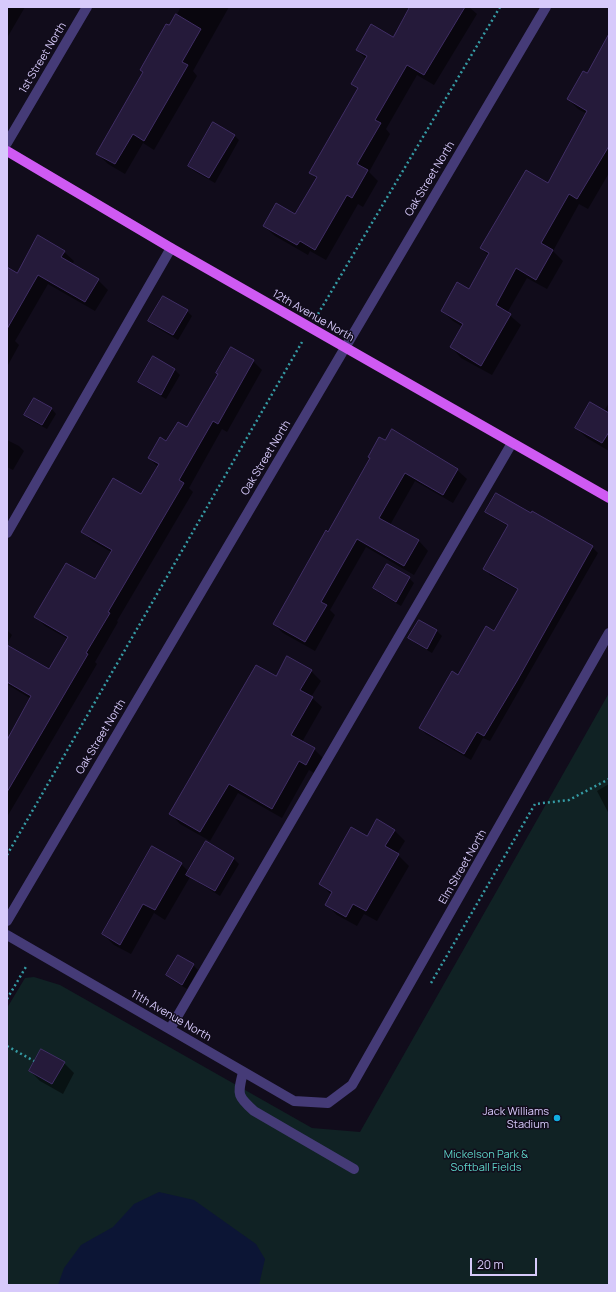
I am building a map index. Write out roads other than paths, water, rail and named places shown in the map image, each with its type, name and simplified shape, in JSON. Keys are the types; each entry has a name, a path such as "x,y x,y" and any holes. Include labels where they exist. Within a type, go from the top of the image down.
{"main road":[{"name":"12th Avenue North","path":"7,151 171,248 609,498"}],"street":[{"name":"1st Street North","path":"7,143 87,7"},
{"name":"Oak Street North","path":"7,921 546,7"},
{"path":"7,534 171,248"},
{"path":"170,1029 512,443"},
{"name":"Elm Street North","path":"328,1103 352,1085 609,633"},
{"name":"11th Avenue North","path":"7,935 294,1101 328,1103"},
{"path":"243,1072 239,1091 243,1101 254,1111 354,1169"}],"water":[{"path":"159,1192 194,1200 256,1244 265,1259 259,1285 58,1285 64,1268 81,1245 113,1227 134,1204"}],"place":[{"name":"Jack Williams Stadium","path":"557,1118"}],"park label":[{"name":"Mickelson Park & Softball Fields","path":"486,1161"}]}
